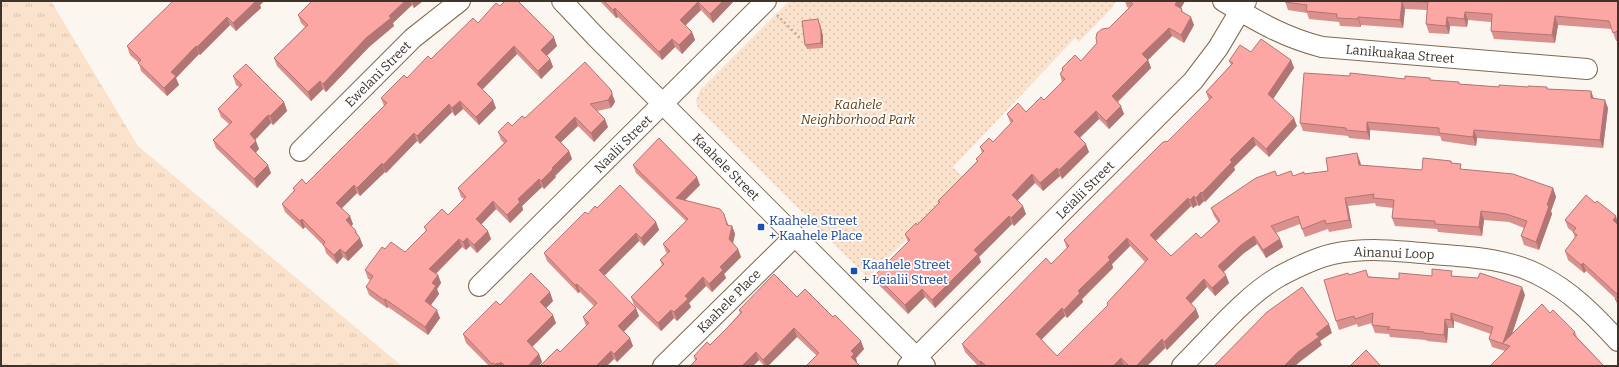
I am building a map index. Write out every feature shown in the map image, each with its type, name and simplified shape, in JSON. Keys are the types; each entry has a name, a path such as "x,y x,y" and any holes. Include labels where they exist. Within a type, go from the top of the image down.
{"street":[{"name":"Ewelani Street","path":"300,151 413,38 460,1"},
{"name":"Kaahele Street","path":"562,1 795,236 917,363"},
{"name":"Lanikuakaa Street","path":"1223,1 1243,6 1275,31 1322,47 1587,69"},
{"name":"Leialii Street","path":"917,363 1193,81 1218,48 1243,6"},
{"name":"Naalii Street","path":"479,286 663,104 770,7"},
{"name":"Kaahele Place","path":"663,366 795,236"},
{"name":"Ainanui Loop","path":"1182,366 1248,300 1279,277 1297,267 1326,256 1362,250 1396,251 1478,258 1498,261 1524,268 1568,292 1589,310 1618,341"}],"path":[{"path":"770,7 800,38"}],"green space":[{"path":"1,1 51,1 138,146 402,366 1,366"},
{"name":"Kaahele Neighborhood Park","path":"789,1 1116,1 1113,7 1079,42 1075,38 953,167 966,180 868,278 698,108 696,101 700,90"}],"building":[{"path":"173,1 256,1 233,23 227,17 197,47 196,46 171,72 176,76 164,88 138,63 141,60 127,46"},
{"path":"312,1 405,1 389,16 391,18 366,38 323,84 320,81 308,92 274,58 308,25 298,15"},
{"path":"505,1 518,1 554,37 541,50 550,59 538,71 514,46 477,84 493,100 476,117 460,101 452,108 449,104 417,136 414,133 383,165 382,163 357,188 354,185 336,203 350,216 346,220 360,238 345,253 340,249 334,255 323,245 325,242 302,219 300,221 282,204 295,190 293,188 302,179 306,184 387,103 381,98 404,75 407,78 428,56 431,59 473,18 478,23 496,3 500,6"},
{"path":"604,1 723,1 710,14 698,2 680,20 692,32 679,45 672,39 659,52 615,8 613,10"},
{"path":"1129,1 1177,1 1175,5 1191,17 1181,35 1169,28 1142,54 1148,60 1112,96 1121,106 1106,121 1096,111 1074,132 1086,144 1059,170 1057,168 1040,183 1032,174 1012,195 1023,206 1011,218 1009,216 974,250 978,254 932,300 922,289 905,305 875,275 910,240 905,234 916,223 917,225 940,202 938,201 978,161 976,159 984,151 980,147 989,138 993,142 1013,121 1007,114 1018,103 1026,112 1041,97 1044,100 1065,79 1060,74 1063,70 1062,68 1075,55 1081,61 1097,43 1097,33 1102,29 1109,28 1133,4"},
{"path":"1285,1 1402,1 1400,20 1358,17 1358,19 1337,18 1337,14 1306,11 1307,5"},
{"path":"1402,1 1618,1 1618,31 1613,33 1609,21 1555,16 1552,35 1491,31 1492,14 1465,12 1464,19 1447,17 1446,26 1426,24 1428,2"},
{"path":"818,19 821,31 821,43 805,45 802,21"},
{"path":"1261,39 1291,60 1268,94 1294,118 1266,149 1253,137 1230,160 1232,162 1202,193 1201,192 1196,198 1194,196 1190,200 1188,198 1150,235 1171,256 1196,233 1201,238 1220,221 1211,208 1256,178 1275,171 1277,176 1291,171 1293,176 1304,172 1304,174 1328,171 1326,158 1357,153 1359,165 1422,170 1423,158 1451,161 1451,163 1461,164 1460,169 1513,174 1553,188 1547,205 1549,206 1536,242 1521,236 1527,221 1506,214 1481,211 1479,227 1435,224 1435,221 1392,218 1394,200 1373,198 1374,194 1345,198 1349,220 1326,224 1325,220 1302,229 1298,216 1271,226 1280,239 1263,250 1254,236 1241,245 1218,266 1226,275 1212,288 1204,279 1186,298 1196,309 1164,342 1162,339 1136,366 1129,366 1121,358 1113,366 986,366 981,361 980,362 962,344 1046,258 1051,264 1069,246 1064,240 1163,142 1167,142 1212,97 1206,92 1233,63 1229,61 1240,45 1251,52","holes":["1127,238 1148,259 1107,303 1108,305 1057,356 1036,334 1062,308 1064,310 1080,293 1078,291 1110,260 1108,257"]},
{"path":"585,62 611,90 612,94 608,100 590,104 605,119 591,133 575,117 555,137 569,151 552,168 553,169 541,181 539,179 518,199 520,202 507,215 493,201 476,219 488,231 474,245 467,238 463,242 459,239 429,269 438,275 432,283 436,286 425,301 437,310 425,327 366,287 373,276 365,270 382,247 385,249 391,242 405,252 427,230 424,227 442,209 448,215 466,197 458,188 507,141 498,132 508,122 512,126 522,116 525,118"},
{"path":"246,64 284,102 270,116 268,115 250,134 256,141 250,147 268,165 254,179 213,140 232,122 218,109 242,85 233,76"},
{"path":"1304,73 1350,76 1350,73 1405,79 1405,76 1430,78 1430,80 1459,82 1459,84 1499,87 1499,85 1547,87 1547,89 1591,91 1591,98 1605,100 1600,140 1474,130 1473,137 1439,133 1439,128 1367,122 1367,132 1300,123"},
{"path":"659,138 697,177 676,198 720,209 724,214 727,225 732,226 729,239 738,249 720,267 723,270 709,284 703,277 685,296 688,299 674,312 671,310 658,323 631,297 664,264 660,260 670,251 663,244 688,219 633,165"},
{"path":"620,185 656,222 641,238 636,233 599,270 636,308 618,326 630,338 614,354 611,351 596,366 540,366 557,349 560,352 589,323 583,317 597,303 577,284 575,285 544,253 585,212 588,214 595,206 597,208"},
{"path":"1586,195 1595,203 1597,201 1616,216 1613,220 1618,225 1618,295 1583,263 1581,265 1565,251 1577,235 1573,232 1576,228 1565,220"},
{"path":"1432,269 1452,271 1451,276 1478,278 1480,273 1522,287 1503,343 1542,304 1550,313 1553,310 1575,332 1573,334 1603,365 1490,366 1510,346 1489,339 1493,327 1451,313 1451,320 1445,319 1444,335 1387,329 1390,327 1372,325 1373,313 1355,319 1354,316 1336,321 1324,280 1348,273 1349,275 1366,270 1368,277 1399,279 1399,273 1432,276"},
{"path":"531,273 550,292 540,302 553,315 527,341 539,354 528,366 505,366 501,362 499,364 497,363 496,365 494,363 492,364 463,334 496,301 500,305"},
{"path":"774,274 797,297 805,289 833,317 835,315 861,341 851,351 854,354 851,357 860,366 806,366 819,353 794,328 763,360 756,352 742,366 690,366 697,359 694,356 707,342 710,345 728,327 742,312 739,310"},
{"path":"1302,287 1329,324 1316,334 1319,337 1298,352 1284,366 1214,366 1267,312"},
{"path":"1366,350 1381,366 1350,366"}],"place":[{"name":"Kaahele Street + Kaahele Place","path":"761,227"},
{"name":"Kaahele Street + Leialii Street","path":"854,271"}]}
